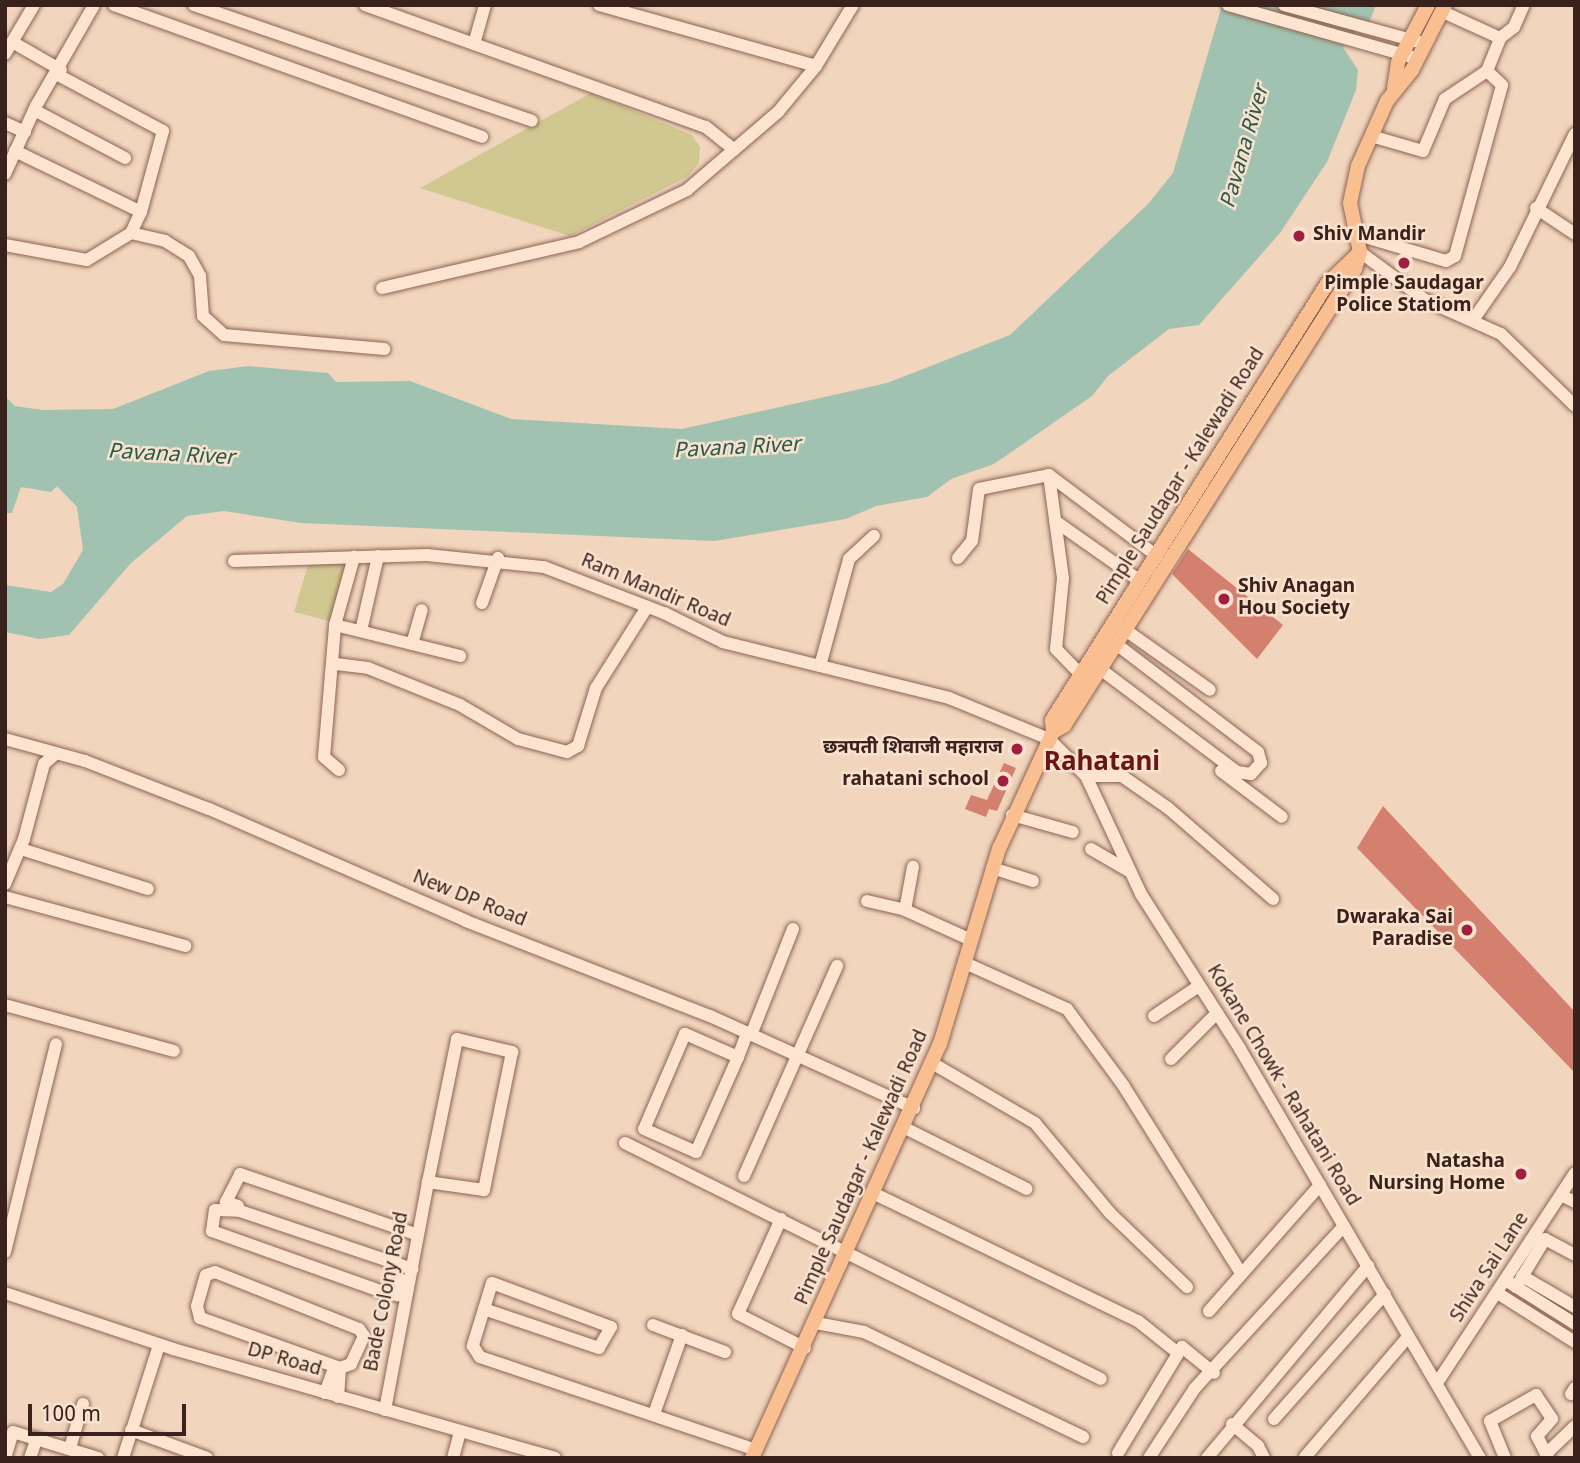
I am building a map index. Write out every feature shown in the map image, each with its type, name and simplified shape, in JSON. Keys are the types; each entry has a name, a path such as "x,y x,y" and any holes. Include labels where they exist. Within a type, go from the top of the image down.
{"main road":[{"path":"1360,252 1355,234 1352,184 1394,88 1402,53 1428,5"},
{"path":"1394,88 1419,60 1444,8"},
{"name":"Pimple Saudagar - Kalewadi Road","path":"754,1454 914,1108 965,963 992,868 1012,815 1051,735 1052,720 1115,643 1327,284 1360,252"},
{"name":"Pimple Saudagar - Kalewadi Road","path":"1089,673 1140,581 1225,459"}],"street":[{"path":"5,54 14,43 34,5"},
{"path":"5,174 34,110 60,73 94,5"},
{"path":"114,5 482,137"},
{"path":"194,5 532,121"},
{"path":"365,5 706,127 734,150"},
{"path":"474,44 485,5"},
{"path":"600,5 816,66"},
{"path":"382,288 579,242 687,190 778,112 816,66 853,5"},
{"path":"1228,5 1419,60"},
{"path":"1284,5 1426,44"},
{"path":"1371,136 1423,151 1445,99 1487,71 1500,37 1510,32 1524,5"},
{"path":"1444,8 1500,37"},
{"path":"5,245 87,260 131,233 141,212 163,131 60,73 14,43"},
{"path":"1355,234 1451,260 1502,85 1487,71"},
{"path":"34,110 125,158"},
{"path":"5,123 25,132"},
{"path":"1472,320 1510,267 1536,208 1563,165 1575,134"},
{"path":"15,151 141,212"},
{"path":"1563,165 1575,172"},
{"path":"1536,208 1575,234"},
{"path":"131,233 165,241 189,256 200,276 203,316 224,335 384,349"},
{"path":"1360,252 1425,300 1501,334 1575,406"},
{"path":"1049,475 1063,578 1056,649 1282,817"},
{"path":"958,558 972,541 979,489 1049,475 1157,555"},
{"path":"1055,521 1140,581"},
{"path":"820,666 849,559 874,536"},
{"path":"361,632 378,556"},
{"name":"Ram Mandir Road","path":"234,561 378,556 498,558 544,567 647,607 723,642 949,698 1051,735"},
{"path":"338,770 324,757 336,664 335,625 354,557"},
{"path":"482,603 498,558"},
{"path":"336,664 368,667 460,705 518,739 567,752 579,746 596,688 647,607"},
{"path":"412,644 422,610"},
{"path":"335,625 460,656"},
{"path":"1124,629 1210,690"},
{"path":"1089,673 1237,772 1251,775 1261,762 1258,752 1115,643"},
{"name":"Kokane Chowk - Rahatani Road","path":"1051,735 1086,776 1128,871 1217,1013 1480,1458"},
{"name":"New DP Road","path":"5,739 53,756 85,761 203,807 466,921 710,1016 914,1108"},
{"path":"5,884 20,849 44,764 53,756"},
{"path":"1086,776 1122,776 1168,808 1273,899"},
{"path":"1012,815 1073,832"},
{"path":"20,849 148,889"},
{"path":"1091,849 1128,871"},
{"path":"905,910 913,867"},
{"path":"992,868 1032,881"},
{"path":"5,897 185,946"},
{"path":"867,901 905,910 971,940"},
{"path":"738,1057 685,1034 644,1129 696,1152 749,1034 793,929"},
{"path":"965,963 1067,1009 1123,1085 1241,1273"},
{"path":"744,1176 799,1057 837,966"},
{"path":"1154,1016 1199,986"},
{"path":"5,1005 174,1051"},
{"path":"1171,1059 1217,1013"},
{"path":"700,1041 710,1016"},
{"name":"Bade Colony Road","path":"385,1410 409,1265 457,1039 512,1052 484,1190 428,1182"},
{"path":"5,1252 57,1044"},
{"path":"932,1063 1035,1123 1110,1213 1187,1287"},
{"path":"905,1128 1027,1189"},
{"path":"625,1143 1101,1378"},
{"name":"Shiva Sai Lane","path":"1437,1383 1499,1294 1515,1281 1575,1173"},
{"path":"409,1265 226,1202 240,1174 416,1234"},
{"path":"1209,1311 1320,1185"},
{"path":"875,1194 1138,1321 1178,1353"},
{"path":"1561,1195 1575,1202"},
{"path":"215,1210 240,1211 409,1265 398,1296 383,1292 212,1231 215,1210"},
{"path":"781,1219 738,1314 805,1348"},
{"path":"1149,1458 1195,1388 1214,1373 1344,1226"},
{"path":"1515,1281 1545,1239 1575,1255"},
{"path":"1208,1458 1231,1424 1368,1266"},
{"path":"215,1272 359,1329 364,1336 351,1364 335,1383 200,1318 196,1314 206,1275 215,1272"},
{"path":"1515,1281 1575,1307"},
{"path":"1515,1281 1575,1324"},
{"path":"484,1308 598,1348 611,1327 492,1283 484,1308 474,1353 654,1414 754,1454"},
{"name":"DP Road","path":"5,1293 159,1345 335,1383 385,1410 555,1458"},
{"path":"1275,1419 1385,1294"},
{"path":"1499,1294 1575,1342"},
{"path":"816,1324 864,1332 1083,1437"},
{"path":"653,1325 725,1352"},
{"path":"654,1414 682,1335"},
{"path":"1305,1457 1408,1337"},
{"path":"122,1458 159,1345"},
{"path":"1118,1452 1182,1347 1214,1373"},
{"path":"1505,1458 1490,1421 1536,1395 1552,1419 1537,1436 1549,1453 1564,1458"},
{"path":"70,1448 83,1405"},
{"path":"1231,1424 1258,1446 1264,1458"},
{"path":"1549,1453 1575,1426"},
{"path":"131,1430 207,1458"},
{"path":"453,1458 460,1430"},
{"path":"5,1458 13,1432 97,1458"},
{"path":"30,1458 37,1438"}],"shaded area":[{"path":"591,93 692,135 700,147 699,163 687,177 570,236 420,188"},
{"path":"350,559 333,622 294,612 309,561"}],"water":[{"name":"Pavana River","path":"1222,5 1376,5 1366,30 1356,32 1343,47 1358,70 1356,90 1327,162 1280,233 1199,325 1169,329 1108,376 1092,396 994,464 951,479 927,497 876,506 846,519 714,541 301,523 224,511 187,516 131,563 69,635 40,639 5,632 5,585 51,592 63,584 83,550 77,507 57,486 51,492 21,487 12,513 5,513 5,396 15,406 42,410 113,409 209,371 249,366 328,373 336,382 410,381 511,419 682,429 887,383 1010,335 1148,204 1173,173"}],"building":[{"name":"Shiv Anagan Hou Society","path":"1188,549 1283,625 1257,659 1172,574"},
{"name":"rahatani school","path":"1004,763 1016,768 997,811 989,809 986,817 965,809 971,795 987,800"},
{"name":"Dwaraka Sai Paradise","path":"1383,806 1575,1012 1575,1073 1357,848"}],"place":[{"name":"Shiv Mandir","path":"1299,236"},
{"name":"Pimple Saudagar Police Statiom","path":"1404,263"},
{"name":"Shiv Anagan Hou Society","path":"1224,599"},
{"name":"छत्रपती शिवाजी महाराज","path":"1017,749"},
{"name":"rahatani school","path":"1003,781"},
{"name":"Dwaraka Sai Paradise","path":"1467,930"},
{"name":"Natasha Nursing Home","path":"1521,1174"}],"district":[{"name":"Rahatani","path":"1102,765"}]}
